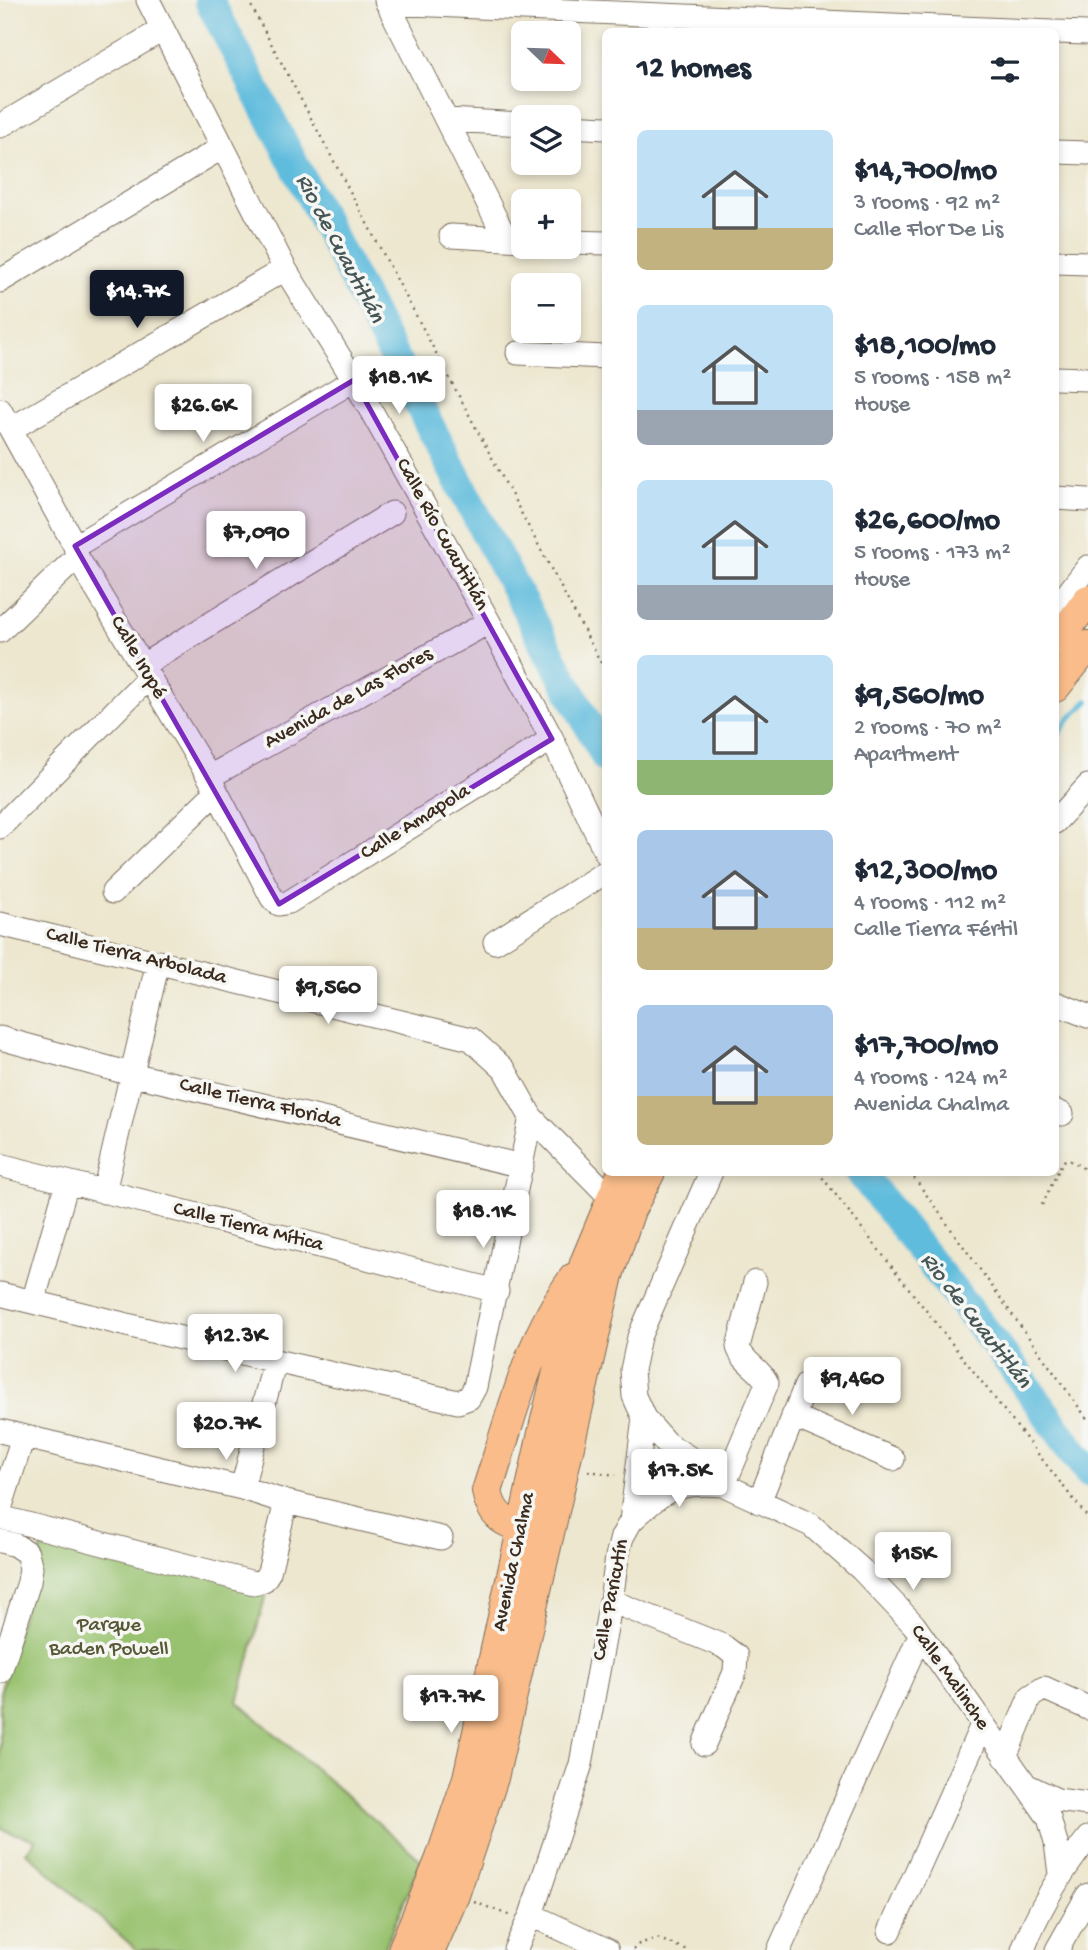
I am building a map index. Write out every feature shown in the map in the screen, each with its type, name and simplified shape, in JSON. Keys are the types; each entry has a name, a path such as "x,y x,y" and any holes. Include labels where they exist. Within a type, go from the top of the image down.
{"main road":[{"path":"1059,639 1088,600"},
{"path":"1059,682 1088,646"},
{"name":"Avenida Chalma","path":"403,1950 440,1861 468,1778 536,1529 563,1467 608,1275 630,1210 648,1176"},
{"name":"Avenida Chalma","path":"430,1950 454,1895 493,1778 585,1264 617,1185"},
{"path":"536,1529 502,1521 489,1506 487,1492 540,1333 556,1302 585,1264"}],"street":[{"name":"Calle Río Cuautitlán","path":"148,0 285,269 354,380 489,622 552,739 602,845"},
{"path":"511,232 448,120 387,1 979,28"},
{"path":"0,126 162,30"},
{"path":"1059,32 1088,33"},
{"path":"448,120 511,123"},
{"path":"581,127 602,128"},
{"path":"0,281 223,147"},
{"path":"1059,152 1088,153"},
{"path":"451,236 511,239"},
{"path":"581,242 602,243"},
{"path":"1059,261 1088,263"},
{"path":"5,420 285,269"},
{"path":"518,354 602,357"},
{"path":"1059,377 1088,379"},
{"path":"0,631 8,607 76,551 354,380"},
{"name":"Calle Irupé","path":"5,420 76,551 212,784 272,898 279,904"},
{"path":"1059,498 1088,500"},
{"path":"0,827 146,672 392,513"},
{"path":"1059,605 1088,567"},
{"name":"Avenida de Las Flores","path":"113,892 212,784 489,622"},
{"name":"Calle Amapola","path":"279,904 289,902 552,739"},
{"path":"1059,818 1088,786"},
{"path":"495,942 602,875"},
{"name":"Calle Tierra Arbolada","path":"0,924 471,1038 504,1069 531,1117 602,1173"},
{"path":"104,1192 158,962"},
{"path":"1059,1007 1087,1014"},
{"name":"Calle Tierra Florida","path":"0,1038 131,1074 522,1166"},
{"path":"0,1294 458,1402 469,1398 475,1387 531,1117"},
{"name":"Calle Tierra Mítica","path":"0,1165 497,1291"},
{"name":"Calle Paricutín","path":"515,1950 529,1918 581,1764 617,1557 622,1537 631,1521 644,1418 634,1396 632,1370 639,1337 709,1176"},
{"path":"33,1302 67,1183"},
{"path":"724,1485 767,1382 765,1377 741,1356 738,1346 755,1282"},
{"path":"242,1488 275,1361"},
{"path":"759,1502 806,1385"},
{"path":"793,1416 893,1459"},
{"name":"Calle Malinche","path":"644,1418 666,1443 724,1485 811,1525 862,1570 914,1625 1049,1818 1060,1874"},
{"path":"0,1431 442,1538"},
{"path":"0,1509 23,1437"},
{"name":"Calle Malinche","path":"631,1521 662,1493 678,1486 699,1483 724,1485"},
{"path":"0,1517 254,1583 264,1580 269,1572 286,1502"},
{"path":"0,1541 15,1545 27,1553 31,1568 0,1672"},
{"path":"611,1601 723,1646 736,1656 735,1672 704,1744"},
{"path":"779,1950 920,1635"},
{"path":"1004,1757 1030,1697 1044,1688 1088,1708"},
{"path":"890,1931 982,1725"},
{"name":"Calle Malinche","path":"1028,1786 1057,1800 1088,1804"},
{"path":"1023,1950 1060,1874 1088,1838"},
{"path":"1057,1950 1088,1895"},
{"path":"529,1918 607,1950"}],"path":[{"path":"248,0 602,664"},
{"path":"1059,1169 1066,1159 1080,1166 1088,1174"},
{"path":"821,1176 1088,1518"},
{"path":"913,1176 1088,1420"},
{"path":"1042,1205 1056,1176"},
{"path":"563,1467 637,1478"},
{"path":"454,1895 529,1918"},
{"path":"633,1950 639,1944 657,1938 687,1950"}],"highlighted area":[{"path":"354,380 552,739 279,904 75,546"}],"green space":[{"name":"Parque Baden Powell","path":"47,1529 269,1582 238,1702 421,1860 384,1950 137,1950 26,1852 36,1840 0,1829 0,1693"}],"waterway":[{"name":"Rio de Cuautitlán","path":"209,0 488,538 602,751"},
{"path":"1059,733 1069,719 1088,701"},
{"name":"Rio de Cuautitlán","path":"863,1176 1009,1362 1088,1472"}]}
